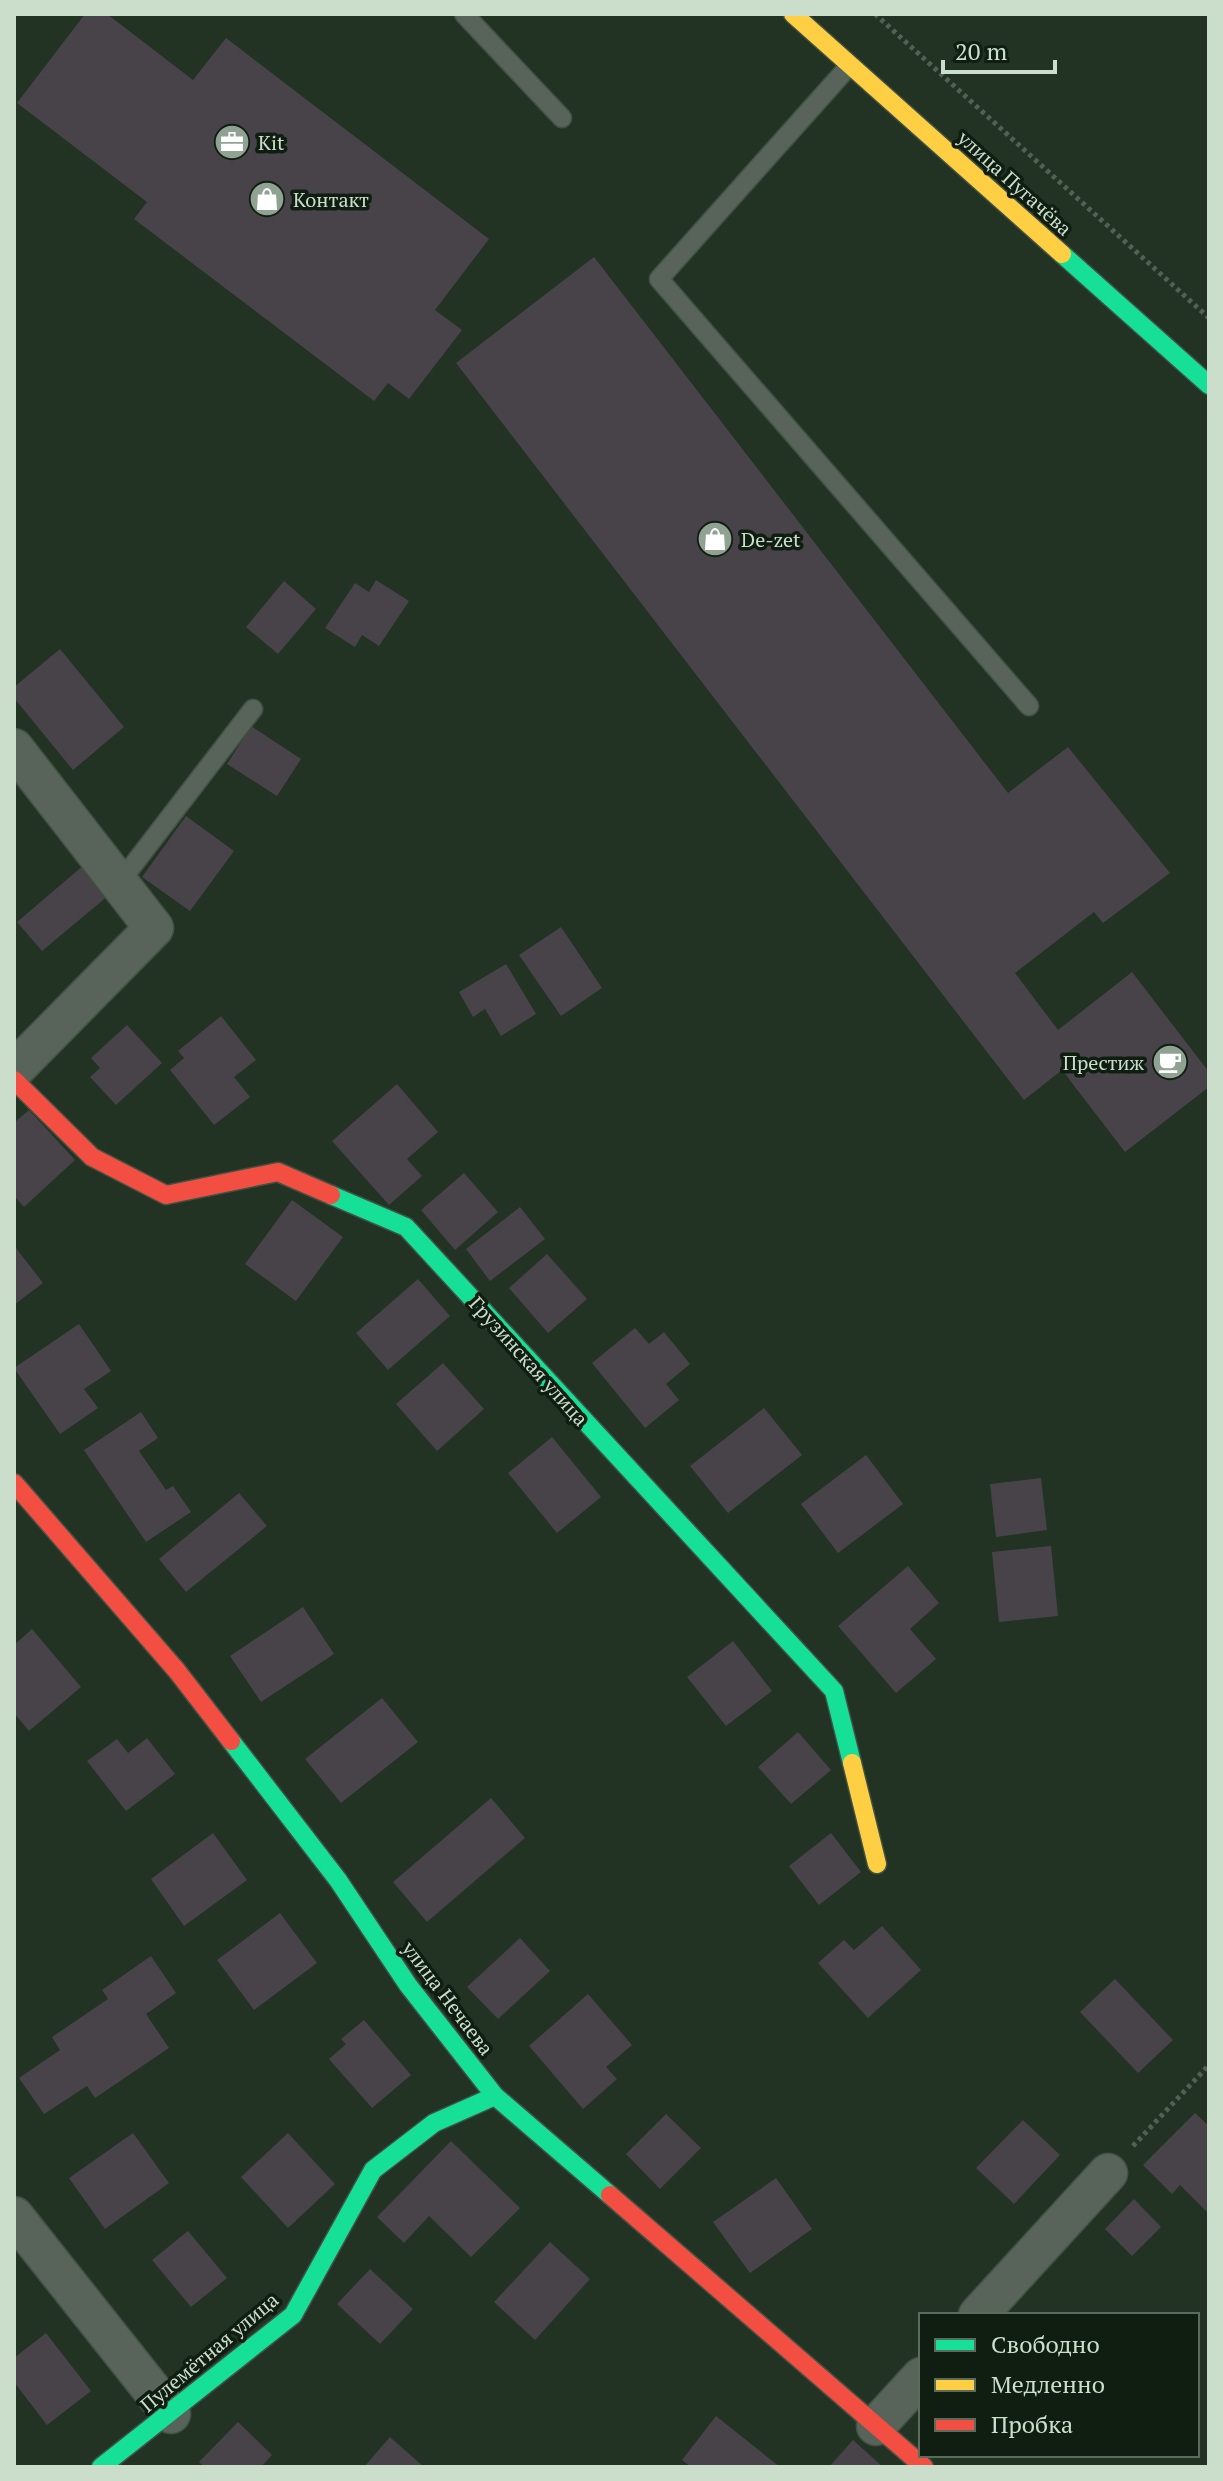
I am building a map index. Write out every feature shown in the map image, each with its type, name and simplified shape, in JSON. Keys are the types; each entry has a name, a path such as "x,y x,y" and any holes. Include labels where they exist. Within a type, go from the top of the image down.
{"street":[{"name":"улица Пугачёва","path":"793,14 1209,385"},
{"path":"14,748 154,928 14,1070"},
{"name":"Грузинская улица","path":"14,1080 92,1157 166,1195 278,1172 406,1227 834,1691 877,1864"},
{"name":"улица Нечаева","path":"14,1483 187,1683 338,1880 408,1985 495,2096 924,2467"},
{"name":"Пулемётная улица","path":"101,2467 293,2315 373,2170 434,2123 495,2096"},
{"path":"980,2313 1108,2173"},
{"path":"14,2216 171,2414"},
{"path":"876,2426 919,2379"}],"lane":[{"path":"464,14 562,118"},
{"path":"850,65 659,279 1029,706"},
{"path":"120,882 253,709"}],"path":[{"path":"875,14 1209,318"},
{"path":"1108,2173 1209,2065"}],"building":[{"path":"85,14 107,14 193,80 226,38 489,239 435,310 462,330 409,399 388,383 374,401 134,219 147,202 17,103"},
{"path":"594,257 1008,793 1068,747 1170,873 1103,923 1094,912 1015,973 1058,1030 1132,972 1209,1072 1209,1087 1125,1152 1062,1070 1024,1100 456,363"},
{"path":"376,580 409,601 379,646 362,635 355,647 325,628 355,583 369,592"},
{"path":"284,581 316,609 278,654 246,627"},
{"path":"60,649 124,727 73,770 14,698 14,687"},
{"path":"251,726 301,759 277,796 227,764"},
{"path":"186,816 234,851 190,911 142,877"},
{"path":"84,865 109,895 42,951 17,922"},
{"path":"561,927 602,988 561,1016 519,955"},
{"path":"506,964 536,1014 501,1036 485,1009 473,1017 459,992"},
{"path":"221,1016 256,1060 234,1077 250,1097 214,1125 170,1070 184,1058 178,1051"},
{"path":"127,1025 162,1063 116,1105 90,1077 100,1068 91,1058"},
{"path":"397,1084 438,1132 407,1159 422,1176 389,1205 332,1141"},
{"path":"29,1110 75,1160 24,1207 14,1196 14,1123"},
{"path":"464,1173 498,1212 455,1250 421,1210"},
{"path":"292,1200 343,1237 296,1301 245,1264"},
{"path":"520,1207 545,1239 490,1281 466,1249"},
{"path":"14,1249 43,1283 14,1305"},
{"path":"547,1254 587,1299 548,1333 509,1288"},
{"path":"418,1279 450,1316 388,1370 356,1333"},
{"path":"79,1324 111,1371 84,1389 98,1408 60,1434 14,1368"},
{"path":"635,1328 649,1344 664,1332 690,1364 666,1384 679,1400 645,1428 592,1363"},
{"path":"443,1363 484,1409 437,1451 396,1404"},
{"path":"764,1408 802,1455 728,1513 690,1466"},
{"path":"141,1412 158,1438 139,1451 166,1490 173,1486 191,1512 146,1542 84,1450"},
{"path":"552,1437 601,1497 557,1533 508,1473"},
{"path":"866,1455 903,1504 838,1553 801,1504"},
{"path":"1041,1478 1047,1530 996,1537 990,1484"},
{"path":"239,1493 267,1526 186,1592 159,1559"},
{"path":"1051,1546 1058,1616 999,1622 992,1552"},
{"path":"908,1566 939,1603 910,1629 936,1659 896,1693 838,1626"},
{"path":"303,1607 334,1654 261,1702 230,1656"},
{"path":"32,1629 81,1687 29,1731 14,1713 14,1645"},
{"path":"733,1641 772,1691 726,1726 687,1677"},
{"path":"382,1698 418,1742 341,1803 305,1759"},
{"path":"798,1732 831,1770 791,1804 758,1767"},
{"path":"147,1738 175,1774 126,1811 87,1761 117,1739 128,1753"},
{"path":"491,1798 525,1838 427,1922 393,1882"},
{"path":"213,1833 247,1880 184,1926 151,1879"},
{"path":"831,1833 861,1872 819,1905 789,1866"},
{"path":"280,1913 317,1963 254,2010 217,1960"},
{"path":"882,1926 921,1970 868,2018 818,1963 844,1940 854,1950"},
{"path":"520,1938 550,1971 498,2019 467,1987"},
{"path":"151,1956 176,1993 146,2014 169,2048 95,2098 87,2086 44,2114 19,2078 60,2050 52,2037 108,1999 102,1990"},
{"path":"1115,1979 1173,2040 1138,2073 1080,2012"},
{"path":"588,1994 632,2045 606,2067 617,2079 583,2109 529,2046"},
{"path":"364,2020 411,2075 372,2108 329,2059 346,2044 341,2039"},
{"path":"1195,2113 1209,2126 1207,2212 1180,2185 1172,2194 1143,2165"},
{"path":"666,2114 701,2148 660,2189 626,2154"},
{"path":"1023,2120 1060,2155 1014,2204 976,2168"},
{"path":"133,2133 169,2183 105,2229 69,2178"},
{"path":"288,2133 335,2184 288,2228 241,2177"},
{"path":"451,2141 520,2208 471,2257 429,2216 404,2243 377,2217"},
{"path":"776,2178 812,2229 750,2273 713,2222"},
{"path":"1134,2199 1161,2227 1132,2256 1105,2229"},
{"path":"188,2231 227,2278 191,2307 152,2260"},
{"path":"550,2242 590,2279 535,2340 494,2302"},
{"path":"370,2269 413,2309 380,2344 337,2304"},
{"path":"46,2333 91,2391 47,2425 14,2382 14,2358"},
{"path":"716,2416 780,2467 691,2467 682,2460"},
{"path":"238,2422 272,2455 261,2467 204,2467 199,2462"},
{"path":"390,2437 424,2467 364,2467"},
{"path":"853,2440 883,2467 829,2467"}],"traffic: fast":[{"path":"1062,254 1209,385"},
{"path":"331,1195 406,1227 834,1691 852,1763"},
{"path":"231,1741 338,1880 408,1985 495,2096 610,2195"},
{"path":"101,2467 293,2315 373,2170 434,2123 495,2096"}],"traffic: slow":[{"path":"793,14 1062,254"},
{"path":"852,1763 877,1864"}],"traffic: jam":[{"path":"14,1080 92,1157 166,1195 278,1172 331,1195"},
{"path":"14,1483 177,1671 231,1741"},
{"path":"610,2195 924,2467"}],"place":[{"name":"Kit","path":"232,142"},
{"name":"Контакт","path":"267,199"},
{"name":"De-zet","path":"715,539"},
{"name":"Престиж","path":"1170,1062"}]}
